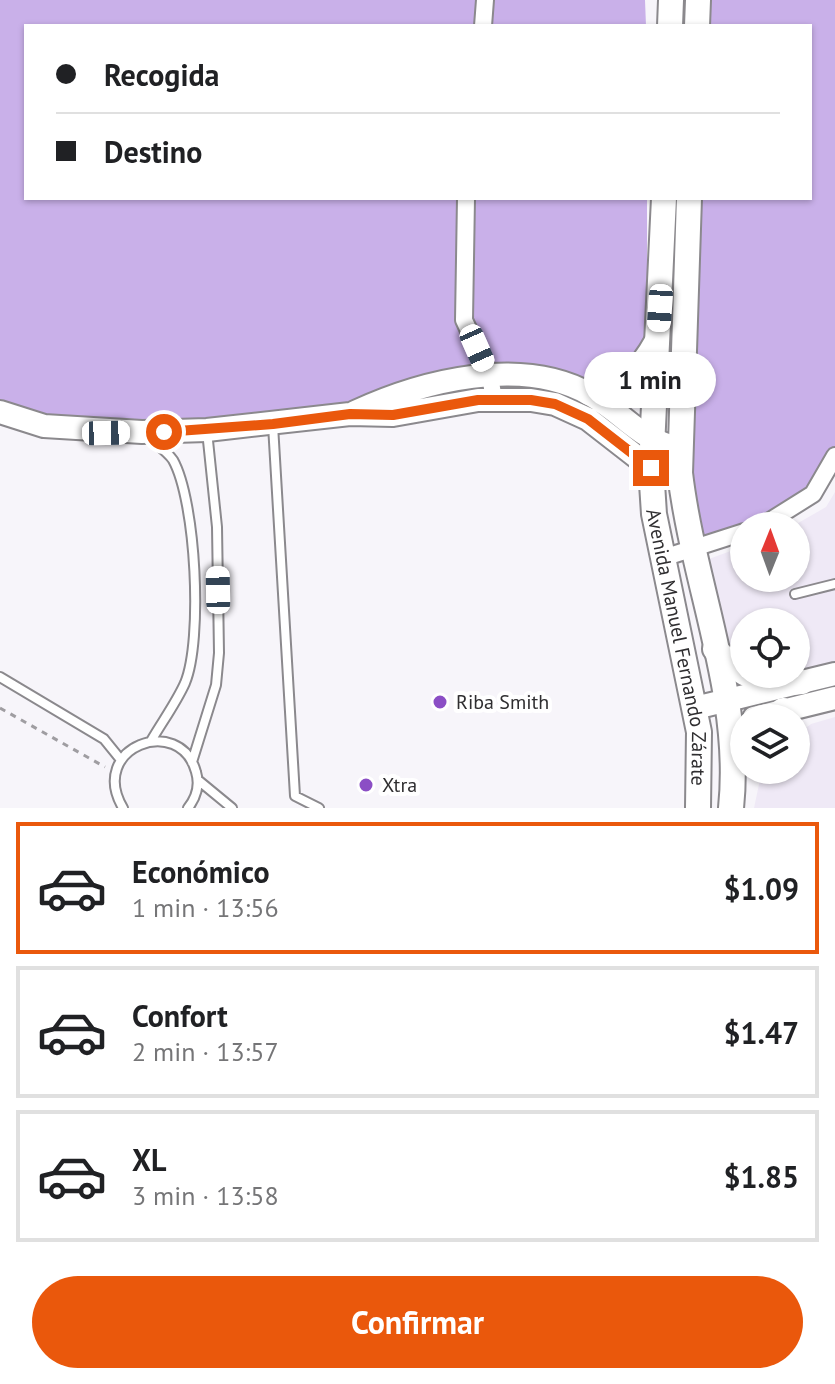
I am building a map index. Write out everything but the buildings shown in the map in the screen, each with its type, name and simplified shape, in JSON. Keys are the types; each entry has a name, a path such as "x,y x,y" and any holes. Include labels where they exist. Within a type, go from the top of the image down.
{"main road":[{"path":"670,24 671,0"},
{"path":"697,24 698,0"},
{"name":"Avenida Manuel Fernando Zárate","path":"664,200 651,468 654,514 697,720 698,808"},
{"name":"Avenida Manuel Fernando Zárate","path":"689,200 678,448 680,473 715,649 735,704"},
{"path":"589,393 623,384 636,373 658,339"},
{"path":"715,649 730,666"}],"street":[{"path":"483,24 485,0"},
{"path":"466,200 464,320 490,376 494,400"},
{"path":"350,414 385,398 450,381 490,376 527,377 589,393 652,442 678,448"},
{"path":"0,412 44,426 142,432 207,430 350,414 393,415 494,400 555,404 588,419 651,468 680,473"},
{"path":"784,512 813,494 835,456"},
{"path":"663,558 730,537"},
{"path":"810,680 835,674"},
{"path":"761,704 791,688"},
{"path":"810,705 835,698"},
{"path":"697,720 730,717"}],"lane":[{"path":"273,424 295,796 319,808"},
{"path":"192,762 216,685 219,653 217,527 207,430"},
{"path":"123,808 117,798 115,772 129,751 151,741 185,682 195,644 191,526 183,483 171,457 142,432"},
{"path":"795,594 835,584"},
{"path":"0,677 104,739 121,760"},
{"path":"151,741 175,746 192,762 198,780 232,808"},
{"path":"188,808 198,780"}],"path":[{"path":"0,708 115,772"}],"shaded area":[{"path":"0,0 645,0 646,24 24,24 24,200 647,200 647,310 658,339 623,384 527,377 207,430 0,412"},
{"path":"706,0 835,0 835,456 813,494 784,512 730,512 730,533 694,550 678,448 694,200 812,200 812,24 704,24"},
{"path":"835,492 835,666 810,671 810,608 730,608 730,645 709,559 730,551 730,592 810,592 810,516 826,507"},
{"path":"835,717 835,808 754,808 759,784 810,784 811,724"}],"place":[{"name":"Riba Smith","path":"440,702"},
{"name":"Xtra","path":"366,785"}],"route":[{"path":"164,432 273,424 350,414 393,415 478,400 531,400 555,404 588,419 651,468"}]}
